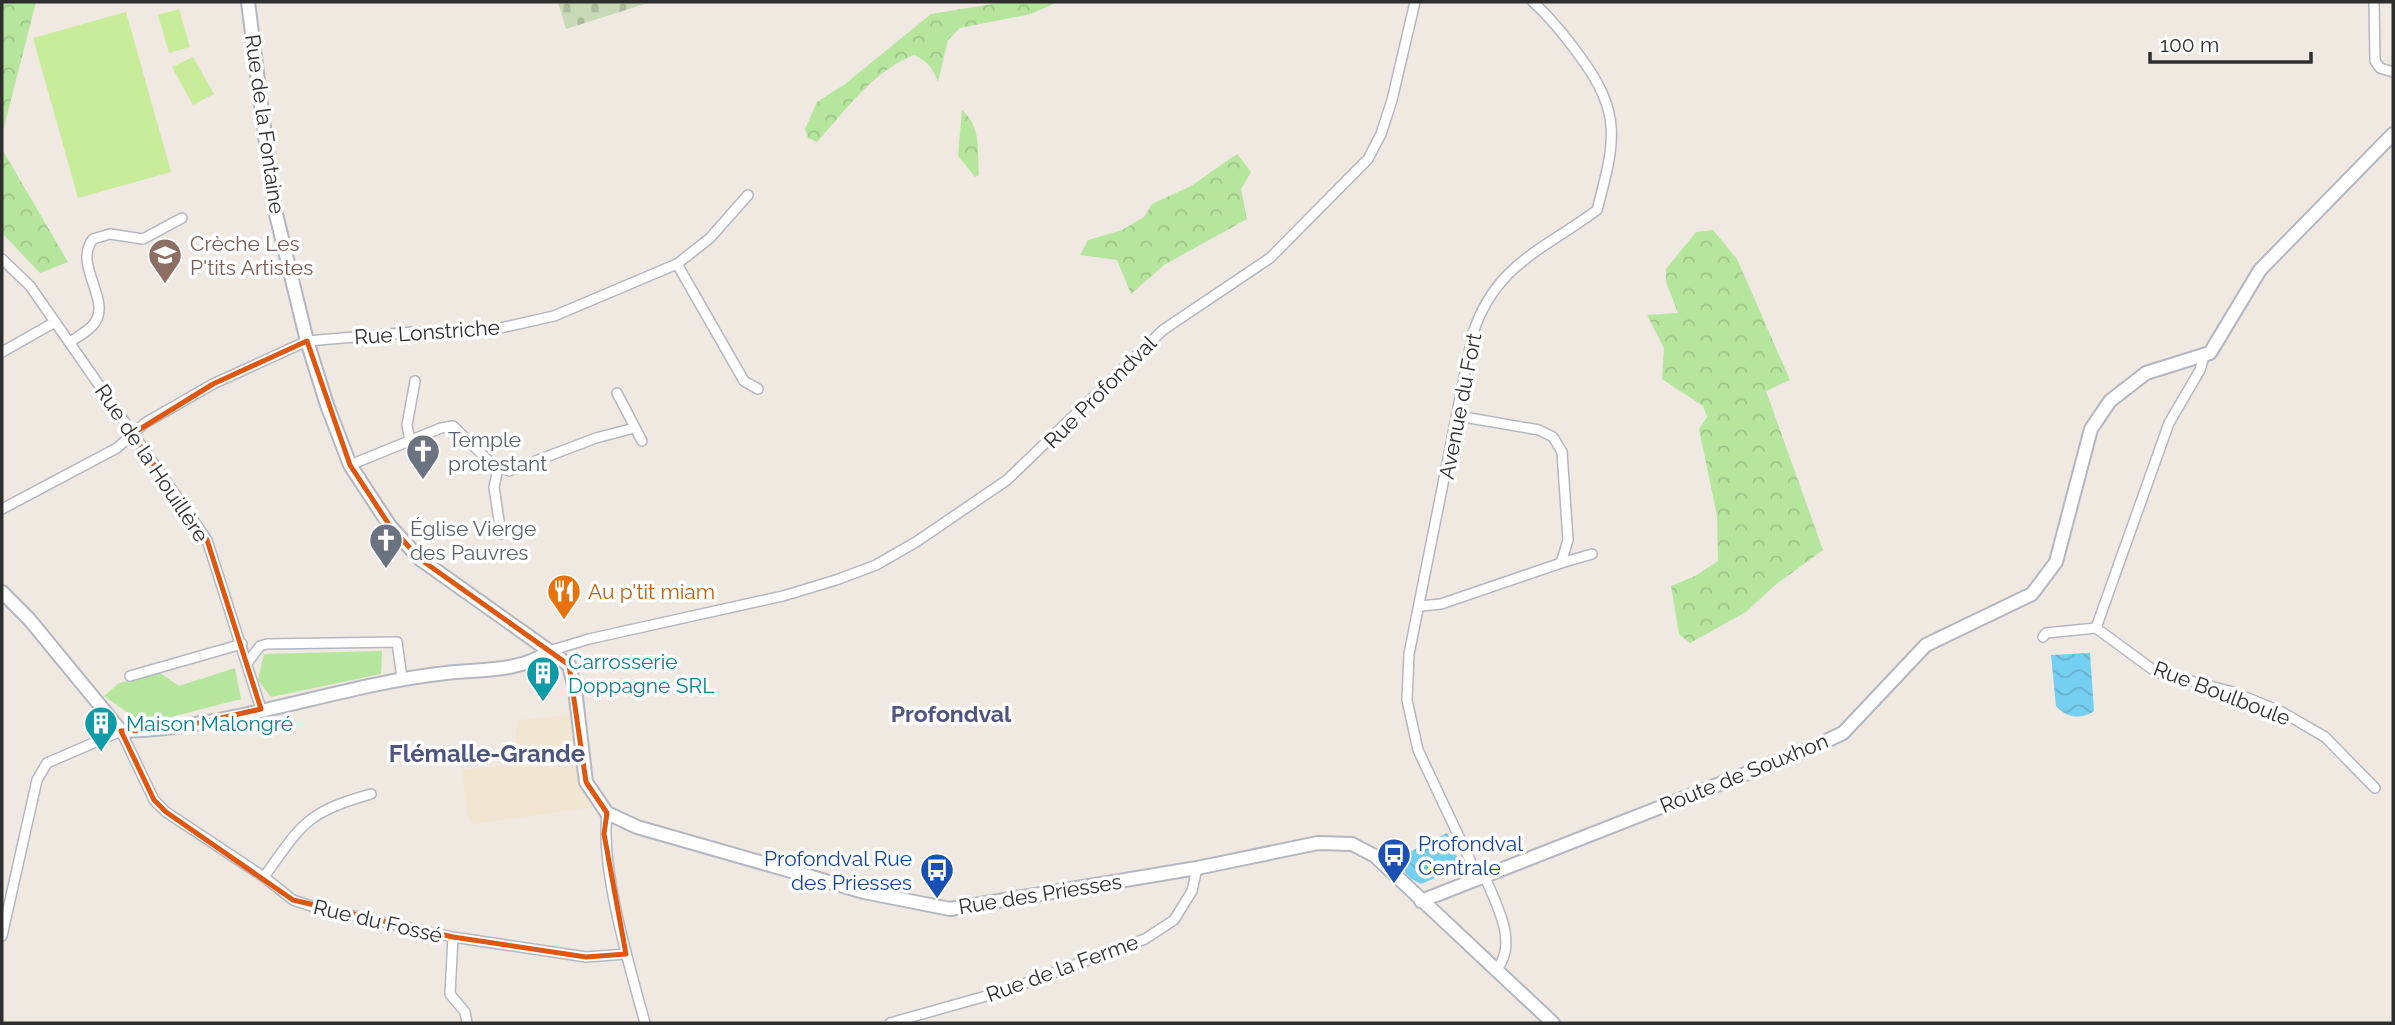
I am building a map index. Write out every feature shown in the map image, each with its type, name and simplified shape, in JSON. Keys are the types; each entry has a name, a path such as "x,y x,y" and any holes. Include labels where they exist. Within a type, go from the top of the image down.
{"street":[{"name":"Rue de la Fontaine","path":"248,2 274,206 307,341 350,465 390,526 420,559 549,650"},
{"name":"Rue Profondval","path":"549,650 783,596 866,569 916,542 1007,480 1163,330 1270,258 1368,159 1381,134 1392,100 1415,2"},
{"name":"Avenue du Fort","path":"1495,971 1504,960 1507,944 1481,876 1418,750 1407,700 1409,654 1473,333 1482,305 1500,280 1516,265 1597,209 1609,160 1611,117 1601,85 1552,19 1533,2"},
{"path":"2374,2 2375,61 2380,68 2393,72"},
{"path":"2043,637 2046,632 2096,628 2169,423 2200,370 2204,356 2210,353 2260,270 2393,134"},
{"name":"Rue Lonstriche","path":"2,509 117,448 145,423 213,384 307,341 409,332 491,331 554,316 677,264 710,238 747,195"},
{"path":"70,342 92,326 99,311 86,255 93,240 106,234 139,240 182,218"},
{"name":"Rue de la Houillère","path":"2,259 30,286 207,540 261,709"},
{"path":"677,264 744,381 758,388"},
{"path":"2,352 55,322"},
{"name":"Route de Souxhon","path":"1421,901 1809,749 1843,733 1926,645 2032,594 2056,562 2091,429 2110,401 2146,373 2204,356"},
{"path":"410,441 407,425 415,381"},
{"path":"617,393 642,441"},
{"path":"1458,416 1539,430 1553,437 1562,452 1568,540 1561,562"},
{"path":"350,465 453,426 498,468 516,470 596,438 634,428"},
{"path":"498,468 494,486 501,534"},
{"path":"1420,606 1441,604 1561,562 1592,554"},
{"path":"2,592 29,619 121,731"},
{"name":"Rue Boulboule","path":"2096,628 2156,672 2233,692 2282,712 2325,737 2375,788"},
{"path":"248,662 260,646 268,644 397,642 402,678"},
{"path":"130,676 242,644"},
{"path":"2,936 37,780 47,763 121,731 167,730 402,678 512,666 535,661 549,650 569,665 575,689 586,782 607,813 604,834 626,954 645,1023"},
{"name":"Rue du Fossé","path":"121,731 154,800 166,812 264,877 293,901 453,937 586,957 626,954"},
{"path":"264,877 303,823 321,811 372,794"},
{"name":"Rue des Priesses","path":"607,813 637,827 742,858 937,908 991,904 1197,868 1318,843 1352,844 1375,856 1553,1023"},
{"name":"Rue de la Ferme","path":"890,1023 1004,991 1145,939 1174,920 1192,891 1197,868"},
{"path":"453,937 450,995 465,1012 467,1023"}],"highlighted area":[{"path":"307,341 350,465 390,526 420,559 569,665 586,782 607,813 604,834 626,954 586,957 453,937 293,900 166,812 154,800 121,731 167,730 261,709 207,540 132,434 213,384"}],"shaded area":[{"path":"570,715 578,780 592,807 472,824 467,814 462,770 514,764 517,720"}],"green space":[{"path":"2,2 36,2 2,135"},
{"path":"558,2 651,2 566,29"},
{"path":"1005,2 1058,2 1031,14 960,28 948,40 938,82 929,66 914,55 899,62 873,81 817,142 808,138 805,129 817,102 845,84 931,14"},
{"path":"179,9 190,47 169,53 158,15"},
{"path":"126,12 171,172 78,198 33,38"},
{"path":"193,57 214,94 193,105 172,67"},
{"path":"962,110 976,132 979,175 975,177 958,156"},
{"path":"2,149 68,262 40,273 2,233"},
{"path":"1237,154 1251,172 1241,189 1247,219 1164,265 1131,294 1117,260 1080,255 1088,240 1122,230 1144,217 1152,204 1191,186"},
{"path":"1713,230 1737,259 1790,380 1766,391 1823,550 1774,586 1746,612 1690,643 1679,634 1671,586 1695,576 1718,561 1717,516 1699,429 1707,417 1703,406 1662,379 1664,348 1647,315 1678,313 1666,282 1666,269 1696,232"},
{"path":"382,651 381,674 271,697 258,680 264,654"},
{"path":"235,668 241,699 144,724 104,696 119,683 160,673 179,686"}],"water":[{"path":"2090,653 2094,711 2079,717 2069,715 2056,706 2051,655"},
{"path":"1447,833 1461,867 1421,884 1410,878 1394,860"}],"place":[{"name":"Crèche Les P'tits Artistes","path":"165,285"},
{"name":"Temple protestant","path":"423,481"},
{"name":"Église Vierge des Pauvres","path":"386,570"},
{"name":"Au p'tit miam","path":"564,621"},
{"name":"Carrosserie Doppagne SRL","path":"543,703"},
{"name":"Maison Malongré","path":"101,753"},
{"name":"Profondval Centrale","path":"1394,885"},
{"name":"Profondval Rue des Priesses","path":"937,900"}],"district":[{"name":"Profondval","path":"951,713"},
{"name":"Flémalle-Grande","path":"487,753"}]}
